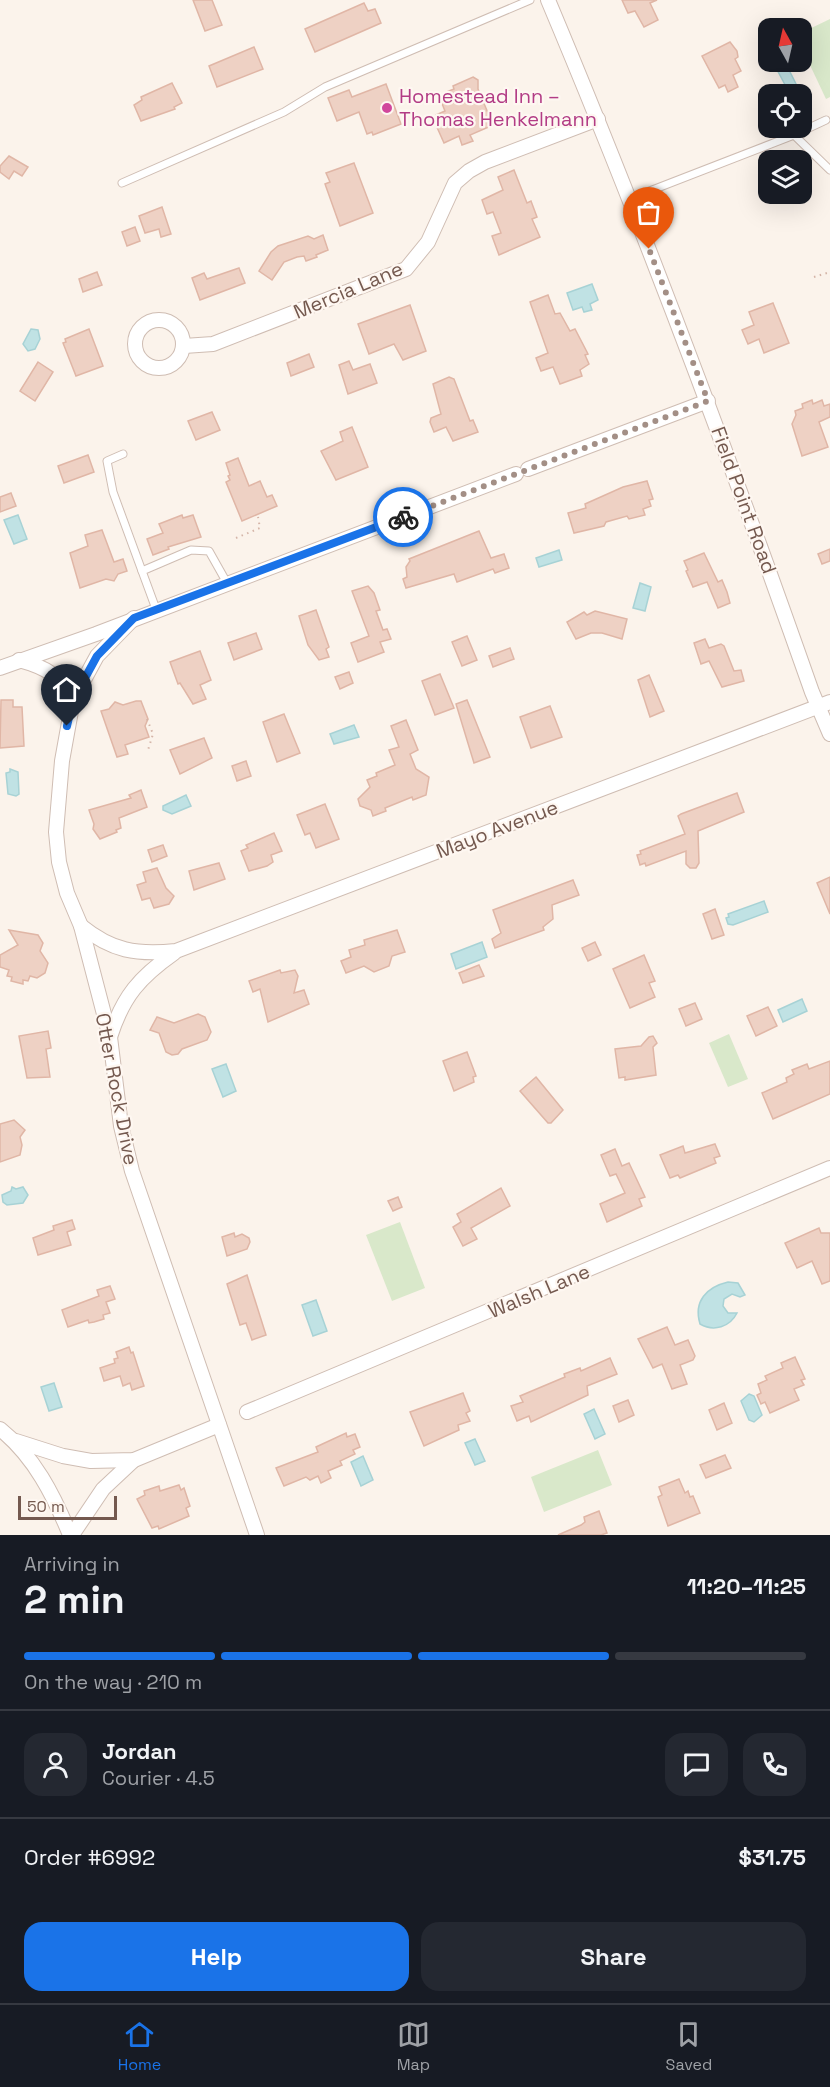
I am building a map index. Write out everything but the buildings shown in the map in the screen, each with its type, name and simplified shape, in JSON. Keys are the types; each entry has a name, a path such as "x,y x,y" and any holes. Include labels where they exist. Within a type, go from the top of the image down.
{"street":[{"name":"Field Point Road","path":"548,0 598,119 708,401 824,704 830,734"},
{"name":"Mercia Lane","path":"183,346 213,344 406,269 428,242 455,183 469,171 484,162 598,119"},
{"path":"0,668 96,634 156,609 708,401"},
{"name":"Otter Rock Drive","path":"134,618 97,656 72,703 57,803 56,832 59,862 67,893 81,926 110,1037 121,1126 132,1171 257,1535"},
{"path":"19,660 39,665 58,678 72,703"},
{"name":"Mayo Avenue","path":"110,1037 116,1017 133,988 145,974 176,951 824,704"},
{"name":"Mayo Avenue","path":"81,926 108,945 124,951 176,951"},
{"name":"Walsh Lane","path":"246,1412 830,1168"},
{"path":"0,1429 16,1441 36,1467 71,1535 103,1489 134,1460 219,1425"},
{"path":"16,1441 63,1456 91,1461 134,1460"}],"lane":[{"path":"122,183 284,112 325,87 530,0"},
{"path":"812,127 826,120"},
{"path":"629,199 786,138"},
{"path":"797,138 830,170"},
{"path":"123,454 107,461 113,492 156,609"},
{"path":"142,571 200,549 209,551 226,583"}],"path":[{"path":"814,277 830,272"},
{"path":"236,538 260,528 258,518"},
{"path":"147,719 153,734 148,750"}],"green space":[{"path":"830,19 830,97 826,99 812,69 812,28"},
{"path":"729,1034 748,1079 728,1087 709,1043"},
{"path":"400,1222 425,1288 392,1301 366,1235"},
{"path":"598,1450 612,1485 544,1512 531,1477"}],"water":[{"path":"778,72 790,72 796,84 785,84"},
{"path":"592,284 598,300 590,304 592,310 584,312 582,307 573,310 567,293"},
{"path":"31,329 38,330 40,339 35,349 28,351 23,344"},
{"path":"18,515 27,539 14,544 4,520"},
{"path":"559,550 562,560 539,567 536,558"},
{"path":"640,583 651,587 645,611 633,608"},
{"path":"354,725 359,737 334,744 330,734"},
{"path":"10,769 18,772 19,794 16,796 8,794 6,773 10,772"},
{"path":"186,795 191,806 172,814 163,810 163,806"},
{"path":"764,901 768,912 733,925 728,924 726,918 729,917 728,914"},
{"path":"482,942 487,957 456,969 451,954"},
{"path":"802,999 807,1011 783,1022 778,1010"},
{"path":"226,1064 236,1091 223,1097 212,1069"},
{"path":"12,1187 16,1189 23,1187 28,1195 23,1203 7,1205 3,1202 2,1195 11,1191"},
{"path":"728,1282 738,1283 745,1295 740,1297 732,1294 724,1299 723,1306 728,1313 737,1313 734,1318 726,1325 716,1328 700,1324 698,1308 704,1296 714,1287"},
{"path":"316,1300 327,1331 313,1336 302,1305"},
{"path":"54,1383 62,1407 49,1411 41,1387"},
{"path":"749,1394 754,1396 762,1415 754,1422 749,1420 741,1401"},
{"path":"594,1409 605,1434 595,1439 584,1414"},
{"path":"475,1439 485,1461 475,1465 465,1443"},
{"path":"363,1456 373,1480 361,1486 351,1462"}],"way so far":[{"path":"403,517 708,401 649,249"}],"place":[{"name":"Homestead Inn – Thomas Henkelmann","path":"387,108"}],"route":[{"path":"67,726 73,700 97,656 134,618 403,517"}]}
